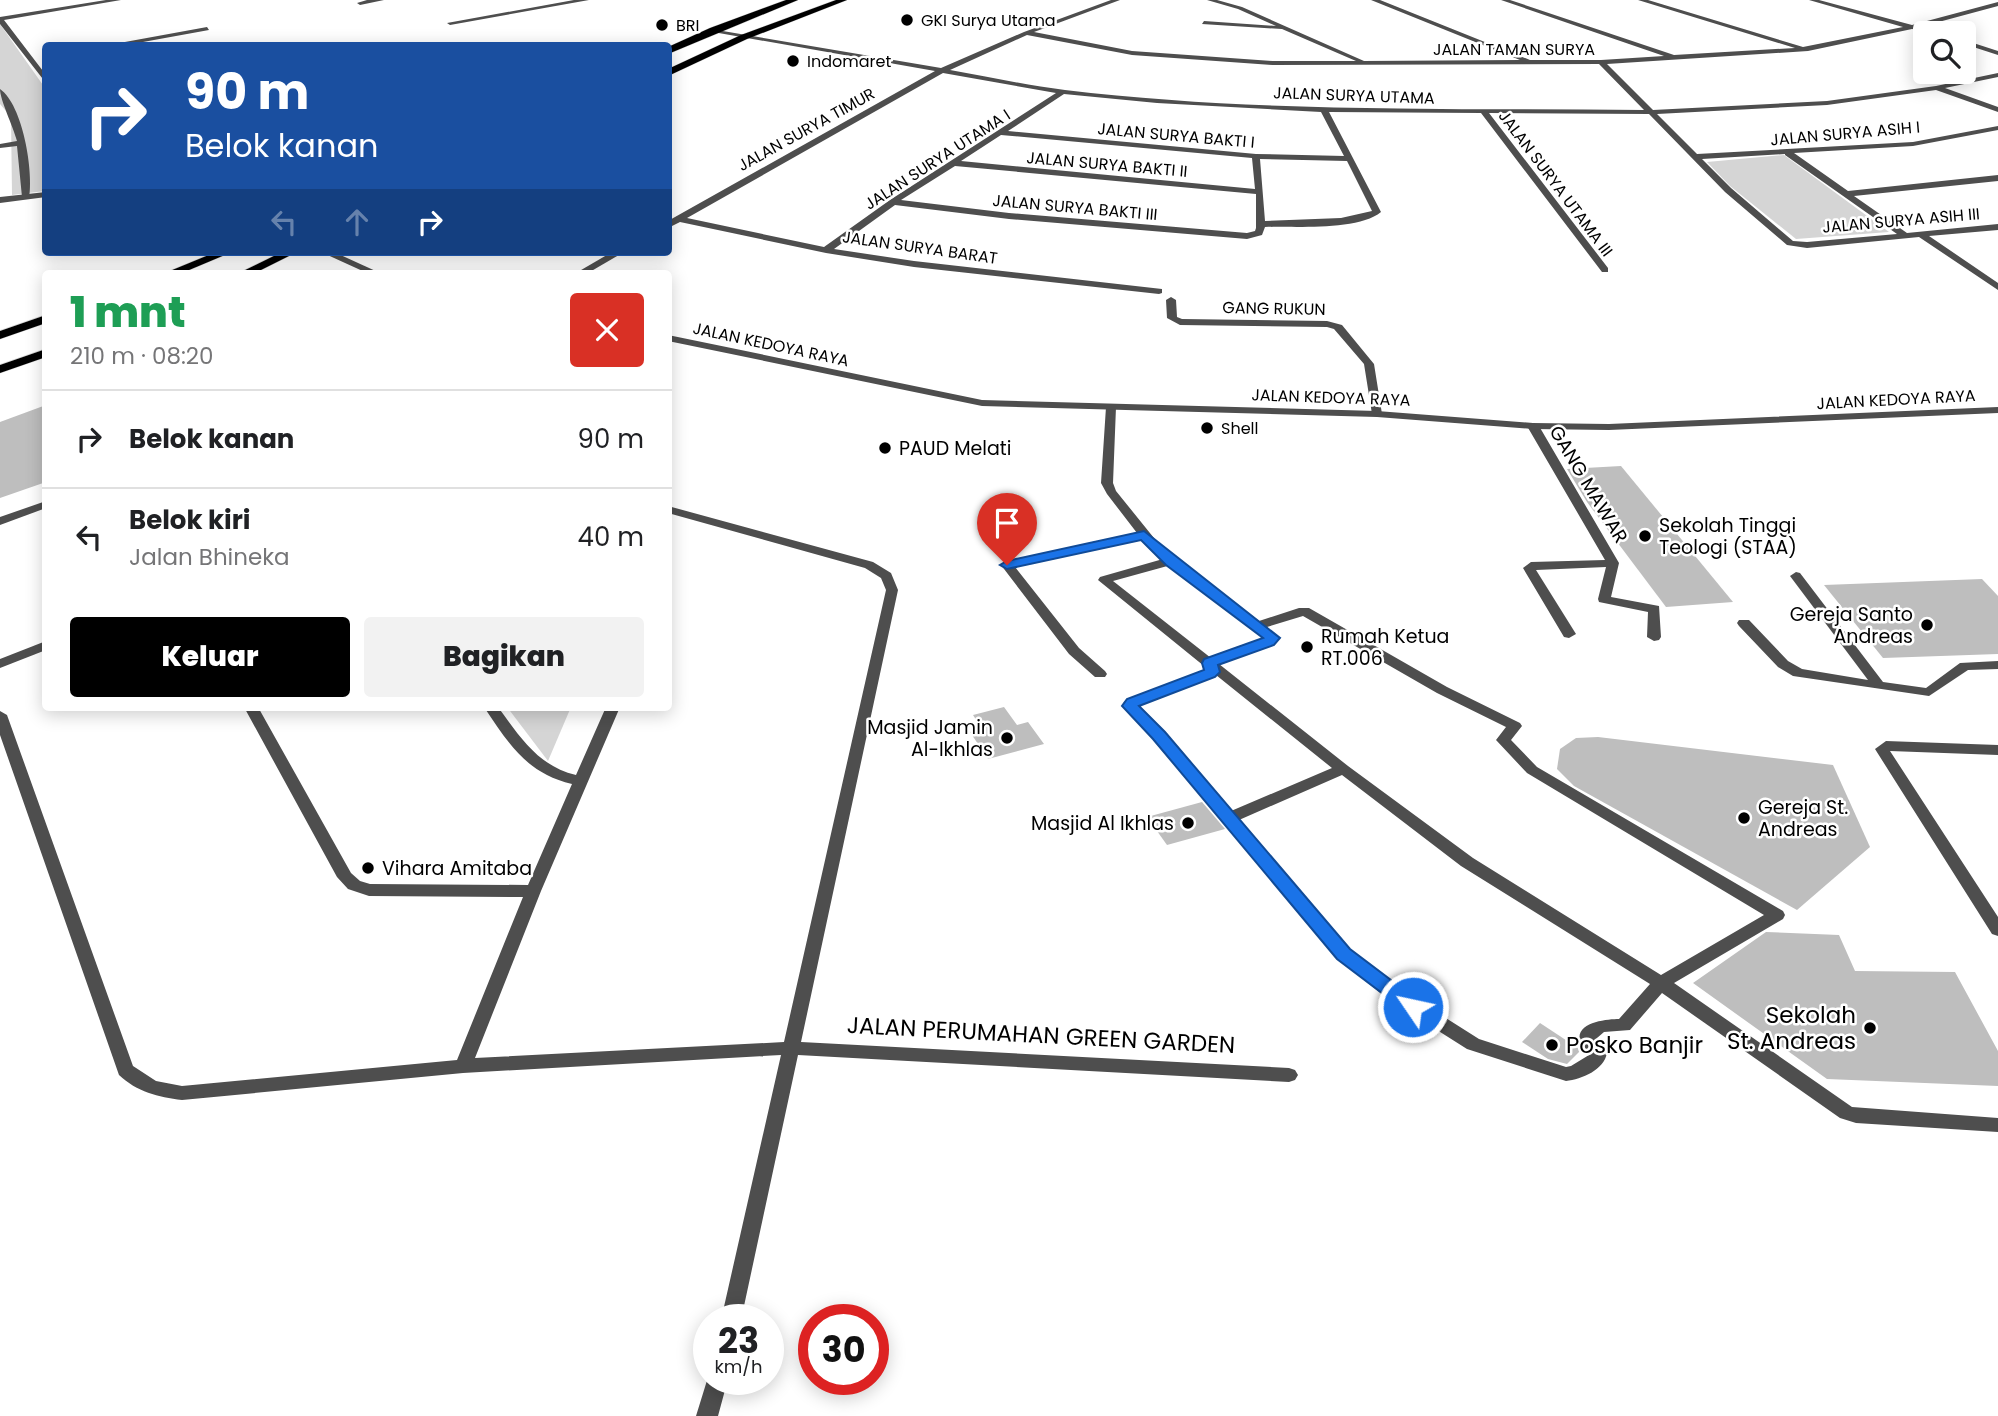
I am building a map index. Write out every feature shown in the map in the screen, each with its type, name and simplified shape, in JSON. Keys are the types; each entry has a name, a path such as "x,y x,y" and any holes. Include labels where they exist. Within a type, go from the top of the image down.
{"main road":[{"path":"672,49 713,30 794,0"},
{"path":"672,71 744,37 843,0"},
{"path":"179,270 216,256"},
{"path":"252,270 282,256"},
{"path":"0,335 42,320"},
{"path":"0,369 42,354"}],"street":[{"path":"0,19 118,0"},
{"path":"360,3 381,0"},
{"path":"450,23 586,0"},
{"name":"JALAN SURYA TIMUR","path":"672,223 939,72 1026,33 1117,0"},
{"path":"1210,0 1240,8 1369,64"},
{"path":"1374,0 1534,63"},
{"path":"1504,0 1679,59"},
{"path":"1641,0 1808,49"},
{"path":"1812,0 1913,27"},
{"name":"JALAN TAMAN SURYA","path":"1935,21 1998,4"},
{"path":"1228,12 1240,8"},
{"path":"1216,16 1204,23 1290,29"},
{"path":"0,19 34,57 42,72"},
{"name":"JALAN TAMAN SURYA","path":"1026,33 1132,53 1203,59 1369,64 1534,63 1679,59 1808,49 1913,27"},
{"path":"130,42 207,29"},
{"name":"JALAN SURYA UTAMA","path":"713,30 1063,92 1157,101 1324,110 1651,112 1827,103 1936,88 1998,75"},
{"path":"1976,46 1998,53"},
{"path":"1601,62 1694,157"},
{"path":"1936,88 1998,110"},
{"path":"0,91 17,118 22,143 26,197"},
{"name":"JALAN SURYA UTAMA I","path":"826,250 893,202 1063,92"},
{"path":"1256,156 1263,224 1343,220 1375,215 1377,212 1324,110"},
{"name":"JALAN SURYA UTAMA III","path":"1485,112 1605,270"},
{"name":"JALAN SURYA ASIH I","path":"1694,157 1913,144 1998,128"},
{"name":"JALAN SURYA BAKTI I","path":"1000,134 1256,156 1350,159"},
{"path":"0,146 22,143"},
{"path":"1788,153 1906,236"},
{"name":"JALAN SURYA ASIH III","path":"1694,157 1790,243 1807,245 1998,227"},
{"name":"JALAN SURYA BAKTI II","path":"953,163 1258,192"},
{"path":"1847,194 1998,178"},
{"path":"0,200 42,195"},
{"name":"JALAN SURYA BAKTI III","path":"893,202 1009,216 1255,235 1263,224"},
{"name":"JALAN SURYA BARAT","path":"678,219 826,250 983,273 1159,291"},
{"path":"1920,234 1998,287"},
{"path":"335,256 367,270"},
{"path":"586,270 612,256"},
{"name":"GANG RUKUN","path":"1171,300 1172,317 1180,322 1327,324 1338,327 1369,364 1377,414"},
{"name":"JALAN KEDOYA RAYA","path":"672,339 963,401 1377,414 1532,426 1620,426 1998,410"},
{"path":"1111,407 1107,483 1144,535 1171,562 1272,638 1269,642 1210,663"},
{"name":"GANG MAWAR","path":"1532,426 1613,563 1604,599 1654,609 1654,637"},
{"path":"0,521 42,505"},
{"path":"672,510 869,565 887,576 892,590 735,1304"},
{"path":"1100,674 1074,650 1007,565 1144,535"},
{"path":"1171,562 1104,580 1343,769 1467,862 1661,983 1846,1113 1856,1116 1998,1125"},
{"name":"GANG MAWAR","path":"1569,634 1529,568 1534,565 1613,563"},
{"path":"1796,576 1878,684"},
{"path":"1210,663 1212,672 1130,706 1229,818 1343,954 1394,994 1473,1044 1566,1074 1575,1073 1598,1056 1588,1036 1600,1026 1624,1025 1661,983 1777,915 1532,769 1503,740 1515,726 1442,690 1304,611 1258,626"},
{"path":"1744,623 1789,669 1798,673 1929,692 1965,666 1998,665"},
{"path":"0,664 42,647"},
{"path":"253,711 345,877 354,885 369,890 533,891"},
{"path":"494,711 533,763 561,778 580,780"},
{"path":"463,1066 533,891 611,711"},
{"name":"JALAN PERUMAHAN GREEN GARDEN","path":"0,715 125,1070 137,1083 157,1090 182,1093 463,1066 791,1048 1289,1075"},
{"path":"1998,750 1886,746 1882,749 1998,929"},
{"path":"1229,818 1343,769"},
{"path":"707,1416 713,1395"}],"shaded area":[{"path":"0,24 42,84 42,191 12,195 11,117 0,104"},
{"path":"1784,155 1889,232 1796,239 1730,186 1707,162"},
{"path":"510,711 569,711 548,761"}],"building":[{"path":"42,406 42,483 0,498 0,422"},
{"name":"Sekolah Tinggi Teologi (STAA)","path":"1621,466 1733,602 1666,607 1587,502 1567,469"},
{"name":"Gereja Santo Andreas","path":"1982,579 1998,596 1998,654 1883,658 1824,585"},
{"name":"Masjid Jamin Al-Ikhlas","path":"1004,707 1017,725 1028,722 1044,744 988,759 970,732 982,729 973,715"},
{"name":"Gereja St. Andreas","path":"1598,737 1833,765 1870,847 1797,910 1574,786 1557,769 1560,749 1576,738"},
{"name":"Masjid Al Ikhlas","path":"1202,802 1225,829 1167,845 1147,817"},
{"name":"Sekolah St. Andreas","path":"1766,932 1839,935 1855,971 1955,972 1998,1051 1998,1086 1827,1079 1693,983"},
{"name":"Posko Banjir","path":"1540,1023 1581,1050 1567,1064 1548,1059 1522,1042"}],"place":[{"name":"GKI Surya Utama","path":"907,20"},
{"name":"BRI","path":"662,25"},
{"name":"Indomaret","path":"793,61"},
{"name":"Shell","path":"1207,428"},
{"name":"PAUD Melati","path":"885,448"},
{"name":"Sekolah Tinggi Teologi (STAA)","path":"1645,536"},
{"name":"Gereja Santo Andreas","path":"1927,625"},
{"name":"Rumah Ketua RT.006","path":"1307,647"},
{"name":"Masjid Jamin Al-Ikhlas","path":"1007,738"},
{"name":"Gereja St. Andreas","path":"1744,818"},
{"name":"Masjid Al Ikhlas","path":"1188,823"},
{"name":"Vihara Amitaba","path":"368,868"},
{"name":"Sekolah St. Andreas","path":"1870,1028"},
{"name":"Posko Banjir","path":"1552,1045"}],"route":[{"path":"1007,565 1144,535 1171,562 1185,569 1272,638 1269,642 1210,663 1212,672 1209,674 1130,706 1159,736 1343,954 1413,1007"}]}
